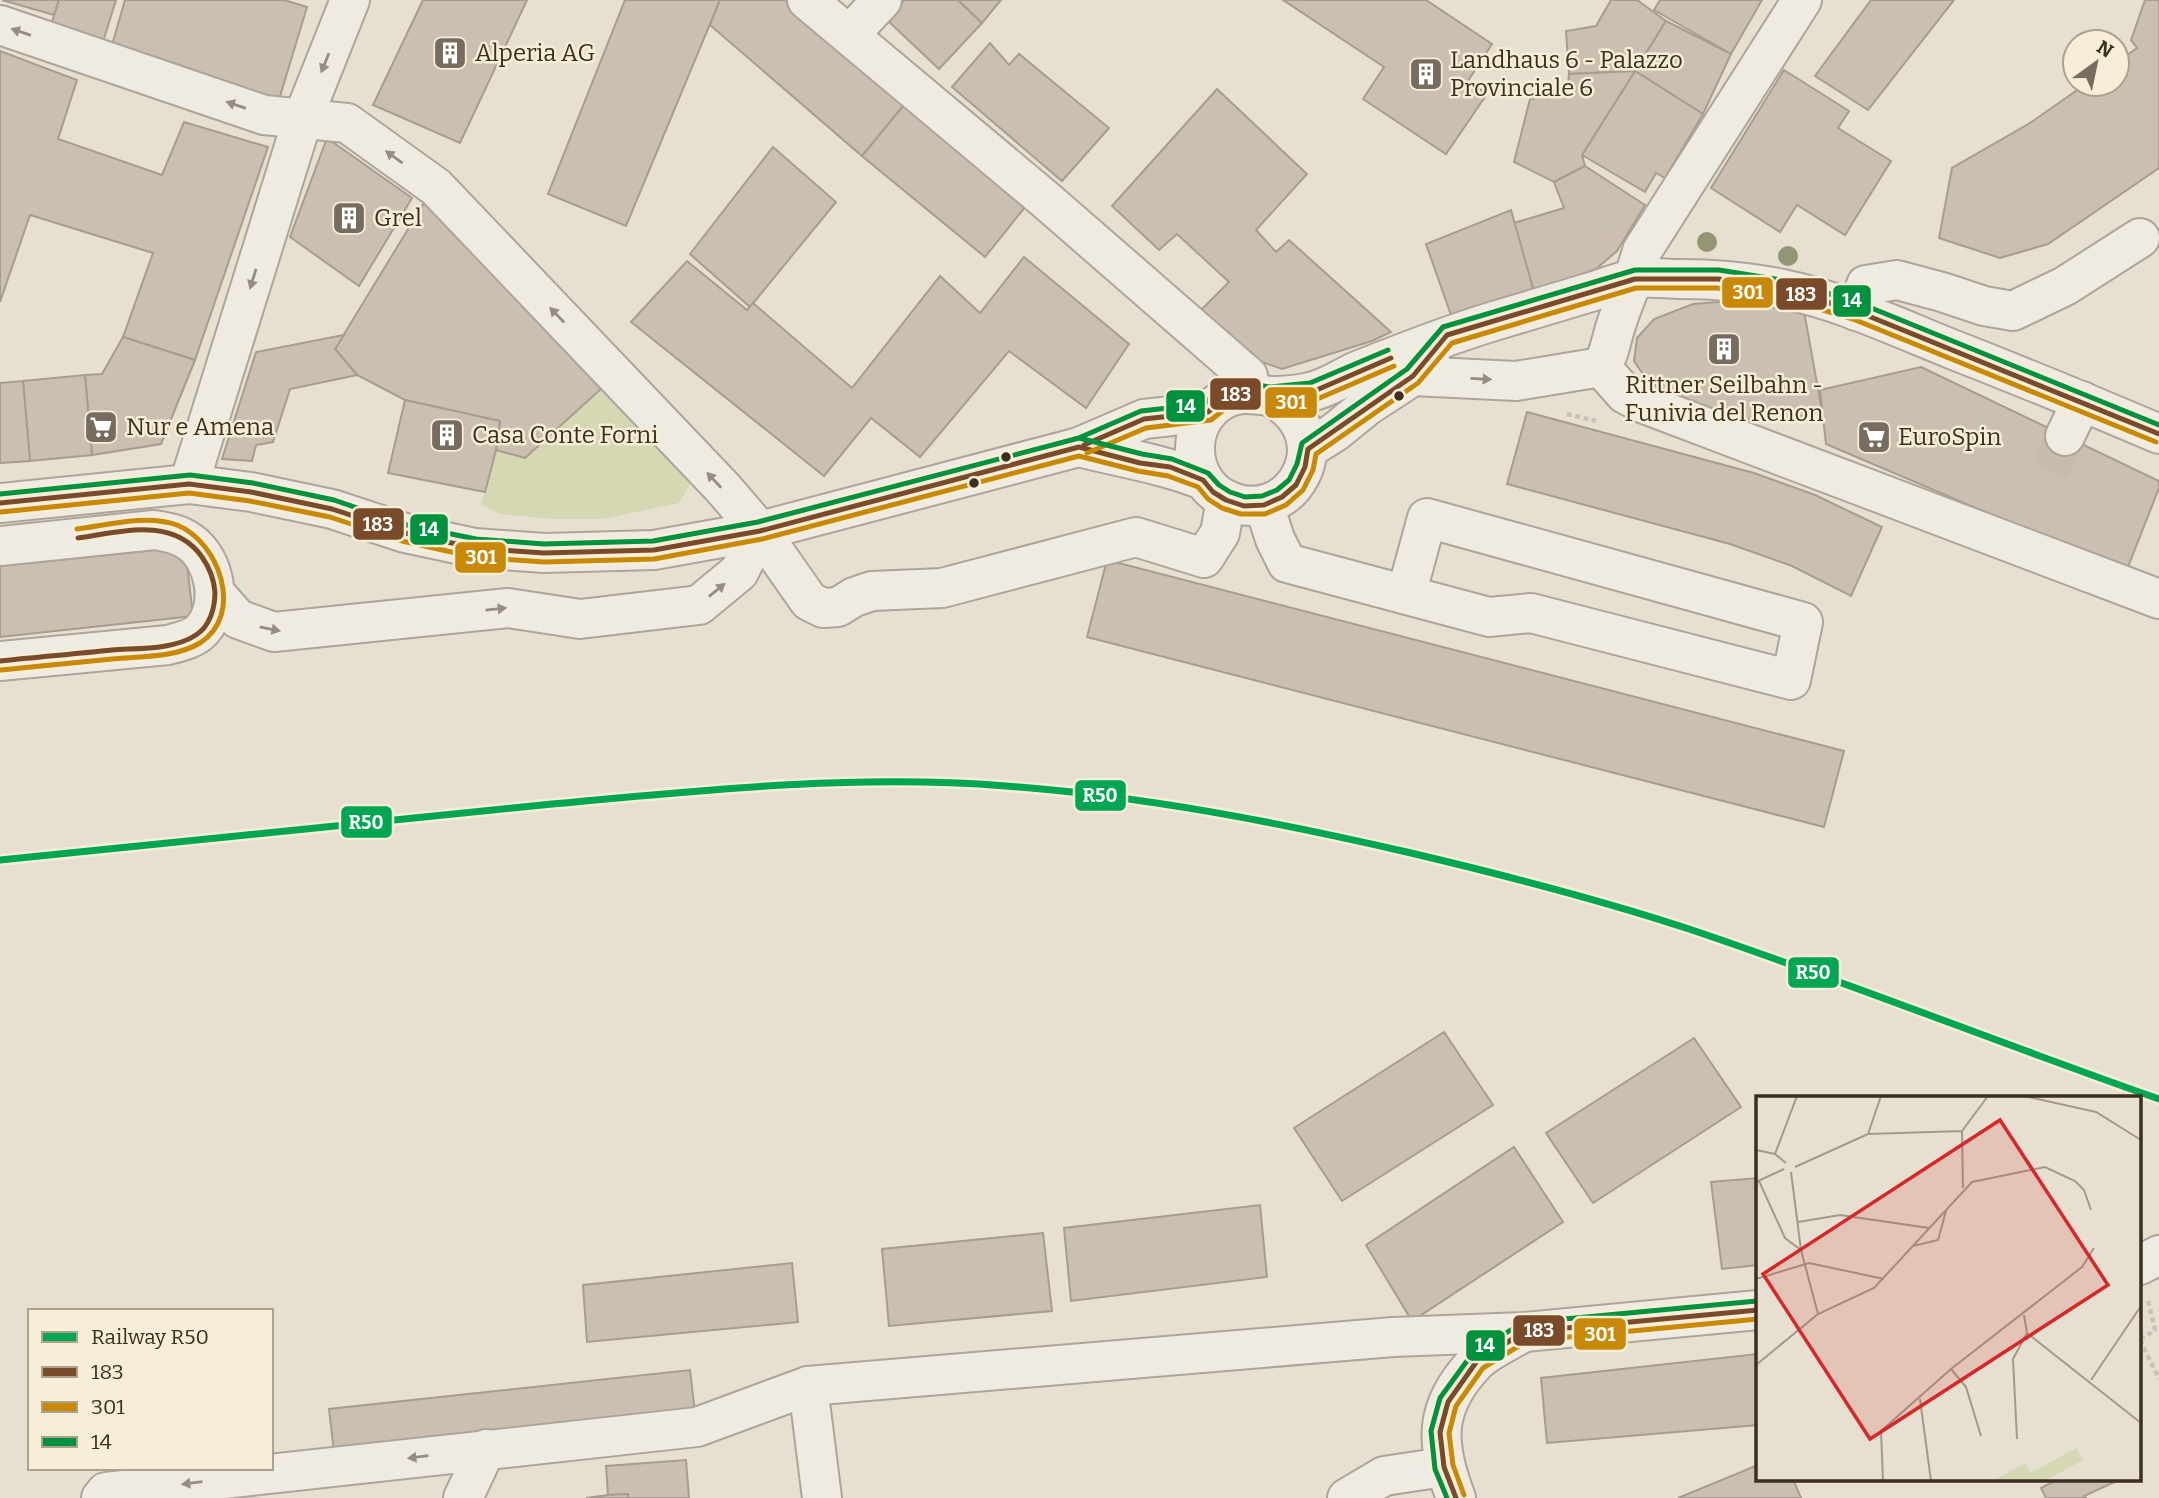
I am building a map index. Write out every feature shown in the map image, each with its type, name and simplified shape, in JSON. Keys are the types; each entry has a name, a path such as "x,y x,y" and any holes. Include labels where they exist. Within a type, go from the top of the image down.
{"street":[{"path":"807,0 1047,201 1248,376 1260,394 1284,404 1297,416 1305,432 1308,449 1305,467 1296,485 1282,497 1264,505 1244,506 1170,467 1140,463 1079,447"},
{"path":"849,35 882,0"},
{"path":"1601,368 1608,356 1616,325 1635,279 1642,251 1802,0"},
{"path":"190,484 303,118 348,2"},
{"path":"0,25 264,115 347,122 436,187 722,487 760,531 809,601 823,608 838,607 853,597 872,591 942,588 1136,537 1204,558 1220,533 1214,490 1196,463 1194,445 1199,427 1208,412 1221,401 1236,394 1312,392 1447,335 1635,279 1718,279 1784,289 1856,311 2159,434"},
{"path":"1856,311 1866,285 1897,279 1984,306 2013,311 2065,286 2140,238"},
{"path":"1308,449 1413,376 1447,335"},
{"path":"1413,376 1516,380 1601,368"},
{"path":"1601,368 1625,394 1642,403 2159,599"},
{"path":"2065,436 2082,401"},
{"path":"0,503 190,484 251,492 332,509 405,533 475,548 544,553 654,550 760,531 1079,447 1144,419 1208,412"},
{"path":"1264,505 1275,539 1287,563 1406,595 1489,617 1531,613 1791,680 1803,622 1427,519 1406,595"},
{"path":"0,546 154,530 173,533 191,543 200,552 212,575 215,593 212,613 202,630 187,640 168,645 0,661"},
{"path":"215,593 238,619 274,632 508,608 580,618 699,605 739,572 760,531"},
{"path":"2144,1281 2159,1255"},
{"path":"101,1498 106,1492 698,1427 808,1386 1393,1337 1524,1332 1756,1310"},
{"path":"1347,1498 1384,1476 1450,1483 1440,1432 1448,1402 1477,1361 1524,1332"},
{"path":"808,1386 822,1498"},
{"path":"463,1498 486,1449"}],"path":[{"path":"2142,1339 2155,1330 2144,1281"},
{"path":"2142,1344 2159,1379"}],"green space":[{"path":"602,388 690,484 679,503 603,519 551,519 499,514 481,504 496,450 525,458"}],"building":[{"path":"2,0 59,0 54,15"},
{"path":"59,0 116,0 101,48 48,34"},
{"path":"125,0 284,0 307,7 278,103 110,52"},
{"name":"Alperia AG","path":"423,0 527,0 460,143 373,105"},
{"path":"625,0 720,0 626,226 548,194"},
{"path":"720,0 789,0 909,99 862,156 710,25"},
{"path":"904,0 958,0 982,23 939,69 886,19"},
{"path":"958,0 1001,0 982,23"},
{"name":"Landhaus 6 - Palazzo Provinciale 6","path":"1283,0 1426,0 1492,44 1468,81 1487,94 1446,154 1363,99 1384,67"},
{"path":"1611,0 1637,0 1666,21 1635,71 1569,74 1566,31 1596,26"},
{"path":"1660,0 1762,0 1731,54 1654,10"},
{"path":"1871,0 1954,0 1868,110 1815,76"},
{"path":"2145,0 2159,0 2159,168 2048,244 2000,258 1939,238 1952,168 2030,123 2066,98 2131,98 2131,52 2137,48 2131,40"},
{"path":"1666,21 1731,54 1703,114 1635,71"},
{"path":"990,43 1009,65 1019,54 1109,128 1062,181 952,87"},
{"path":"0,51 77,80 58,139 162,175 184,122 268,147 195,360 123,337 153,253 30,215 0,302"},
{"path":"1784,70 1849,111 1838,128 1891,161 1845,235 1797,205 1780,232 1711,188"},
{"path":"1635,71 1703,114 1665,178 1656,173 1645,192 1582,155"},
{"path":"1635,71 1582,155 1585,166 1554,182 1514,162 1530,99 1567,93 1569,74"},
{"path":"1217,89 1307,174 1256,230 1276,252 1289,240 1391,332 1372,341 1282,369 1251,358 1199,312 1229,282 1177,234 1159,250 1112,206"},
{"path":"909,99 1030,201 985,257 862,156"},
{"name":"Grel","path":"327,138 412,198 359,286 290,237"},
{"path":"773,147 836,202 750,307 690,254"},
{"path":"1585,166 1645,205 1617,251 1596,269 1534,292 1514,223 1564,208 1554,182"},
{"path":"424,203 602,388 525,458 496,450 500,421 405,400 357,375 335,349"},
{"path":"1511,210 1534,292 1452,318 1426,244"},
{"path":"1024,257 1129,344 1086,408 1009,351 920,457 871,418 824,476 631,322 687,261 747,310 753,303 852,388 940,276 980,313"},
{"name":"Rittner Seilbahn - Funivia del Renon","path":"1743,300 1804,311 1822,411 1795,418 1753,420 1713,412 1675,398 1647,380 1634,361 1637,338 1654,319 1693,304"},
{"path":"344,335 335,349 357,375 290,389 273,442 256,445 252,461 222,459 256,352"},
{"path":"123,337 195,360 161,444 92,455 85,375 102,374"},
{"path":"1921,367 2159,481 2159,488 2126,572 1826,444 1820,390"},
{"path":"85,375 92,455 30,461 23,381"},
{"path":"23,381 30,461 0,463 0,383"},
{"name":"Casa Conte Forni","path":"405,400 500,421 485,492 388,473"},
{"path":"1527,412 1754,473 1815,495 1882,527 1851,596 1792,566 1730,544 1507,484"},
{"path":"185,547 193,616 0,637 0,566"},
{"path":"1107,560 1844,751 1824,827 1087,637"},
{"path":"1444,1032 1493,1105 1342,1201 1294,1128"},
{"path":"1694,1038 1741,1107 1593,1203 1546,1133"},
{"path":"1514,1147 1563,1222 1412,1321 1366,1245"},
{"path":"1756,1178 1756,1265 1722,1269 1711,1182"},
{"path":"1260,1205 1267,1277 1071,1301 1064,1228"},
{"path":"1043,1233 1052,1311 889,1326 882,1249"},
{"path":"792,1263 798,1322 587,1342 583,1285"},
{"path":"1756,1354 1756,1425 1547,1443 1541,1378"},
{"path":"690,1370 695,1413 334,1452 329,1409"},
{"path":"686,1460 689,1498 628,1498 628,1494 608,1495 606,1466"},
{"path":"1756,1466 1756,1480 1793,1480 1801,1498 1678,1498"},
{"path":"2056,1480 2119,1480 2084,1496 2086,1498 2046,1498 2041,1488"},
{"path":"628,1494 628,1498 586,1498 608,1495"}],"tunnel":[{"path":"2050,471 2065,436"}],"rail line":[{"name":"R50","path":"0,860 483,810 779,785 949,783 1057,790 1159,803 1310,831 1446,861 1586,898 1748,949 2159,1099"}],"transit line":[{"name":"14","path":"0,494 190,475 253,483 334,500 407,525 476,539 544,544 653,541 758,522 1079,438 1172,459 1208,473 1230,492 1245,497 1262,496 1277,490 1289,480 1297,464 1302,443 1407,369 1443,327 1635,270 1719,270 1788,281 1859,303 2159,425"},
{"name":"183","path":"0,503 189,484 251,492 332,509 405,533 475,548 544,553 654,550 760,531 1079,447 1140,463 1170,467 1203,480 1213,492 1226,500 1244,506 1264,505 1282,497 1296,485 1305,467 1308,449 1413,376 1447,335 1635,279 1718,279 1785,289 1856,311 2159,434"},
{"name":"301","path":"1,512 189,493 250,501 330,517 402,541 474,557 544,562 654,559 762,539 1079,456 1168,476 1198,487 1208,499 1222,508 1241,514 1265,514 1286,505 1303,490 1313,470 1316,454 1418,383 1452,343 1636,288 1717,288 1783,298 1853,319 2156,442"},
{"name":"14","path":"1081,437 1141,411 1204,404 1217,393 1234,386 1252,384 1269,387 1310,383 1388,350"},
{"name":"183","path":"1084,445 1144,419 1208,412 1221,401 1236,394 1269,396 1312,392 1391,358"},
{"name":"301","path":"1087,453 1146,428 1211,420 1226,408 1238,403 1269,405 1315,400 1394,366"},
{"name":"301","path":"1,670 169,654 200,643 214,630 221,615 224,597 221,580 215,562 192,534 177,525 153,520 77,529"},
{"name":"183","path":"0,661 166,646 196,635 208,622 214,604 214,583 205,561 190,544 161,531 145,530 78,538"},
{"name":"14","path":"1447,1498 1435,1469 1431,1431 1440,1398 1472,1354 1522,1323 1756,1301"},
{"name":"183","path":"1456,1498 1444,1467 1440,1432 1448,1402 1477,1361 1524,1332 1756,1310"},
{"name":"301","path":"1464,1495 1453,1465 1449,1433 1456,1406 1483,1368 1527,1341 1756,1319"}],"place":[{"name":"Alperia AG","path":"450,53"},
{"name":"Landhaus 6 - Palazzo Provinciale 6","path":"1426,74"},
{"name":"Grel","path":"349,218"},
{"name":"Rittner Seilbahn - Funivia del Renon","path":"1724,349"},
{"name":"Nur e Amena","path":"101,427"},
{"name":"Casa Conte Forni","path":"447,435"},
{"name":"EuroSpin","path":"1874,437"}]}
